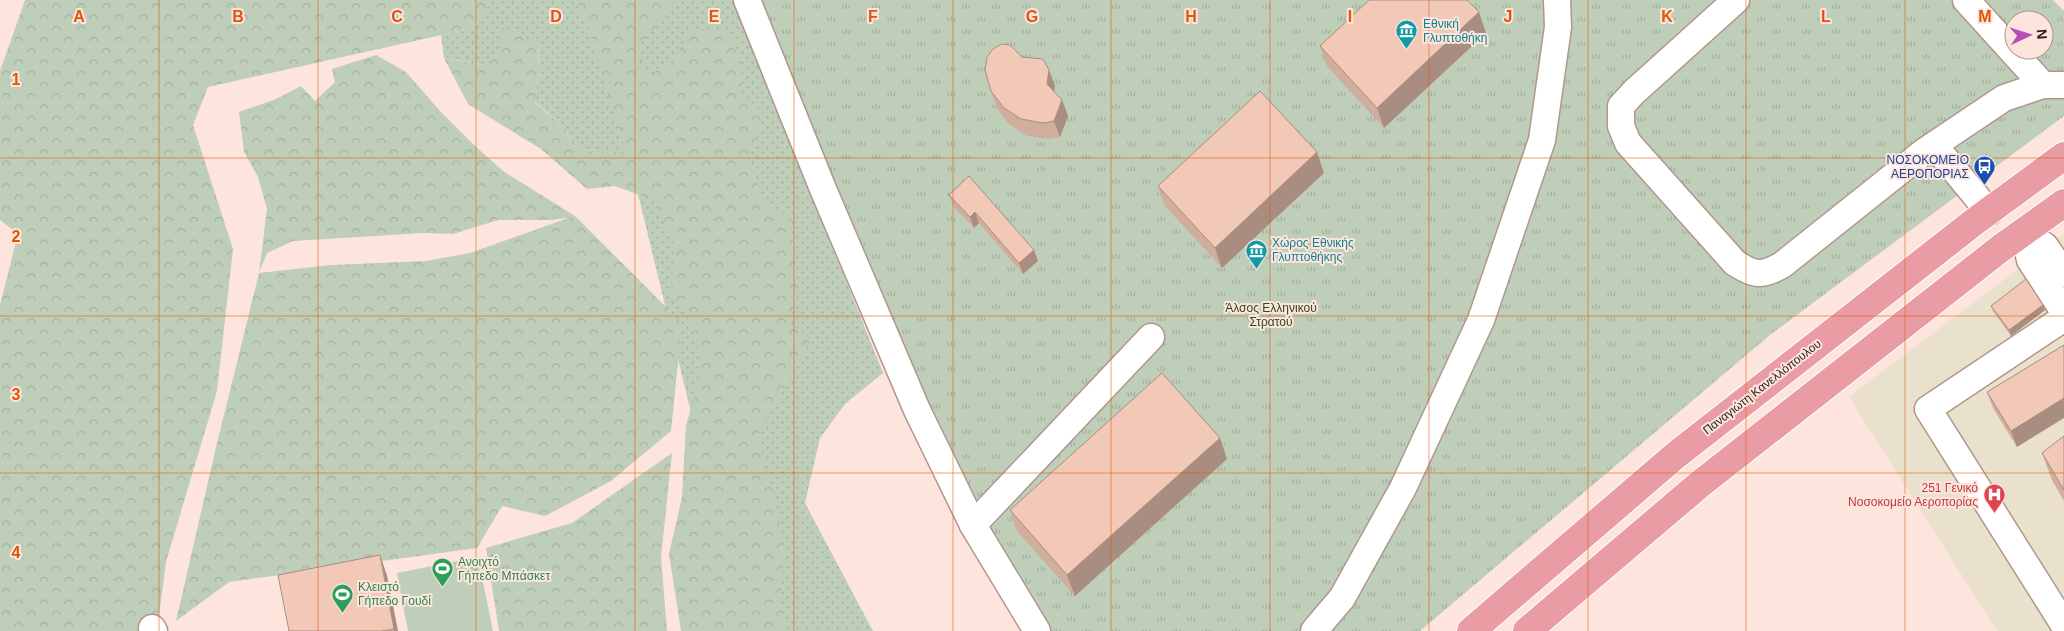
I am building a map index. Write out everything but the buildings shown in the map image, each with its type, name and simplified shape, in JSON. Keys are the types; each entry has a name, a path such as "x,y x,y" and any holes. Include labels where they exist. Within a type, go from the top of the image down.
{"main road":[{"name":"Παναγιώτη Κανελλόπουλου","path":"1471,631 1676,455 1850,318 2064,156"},
{"path":"1528,631 1700,484 1993,254 2064,203"}],"street":[{"path":"748,0 827,198 917,410 973,525 1037,631"},
{"path":"1314,631 1342,598 1403,488 1481,320 1542,140 1558,27 1557,0"},
{"path":"1736,0 1621,106 1621,126 1628,143 1735,263 1752,274 1768,272 1782,265 1934,145 2004,98 2054,85"},
{"path":"1966,0 2004,41"},
{"path":"2004,98 2009,60"},
{"path":"2024,60 2054,85"},
{"path":"1934,145 1996,208 2024,233 2045,246 2064,274"},
{"path":"2024,233 2030,260 2064,312"},
{"path":"2064,318 1928,409 2064,625"},
{"path":"973,525 1151,337"}],"shaded area":[{"name":"251 Γενικό Νοσοκομείο Αεροπορίας","path":"2064,234 2064,631 1997,631 1849,397"}],"green space":[{"path":"25,0 492,0 473,28 208,87 193,125 233,249 217,391 166,562 159,615 142,625 152,631 0,631 0,305 18,234 0,220 0,71"},
{"path":"492,0 575,0 588,27 626,151 598,154 571,145 567,130 535,102 539,71 538,45 498,53 484,65 444,58 441,35 473,28"},
{"path":"575,0 674,0 670,12 641,44 645,78 674,60 691,29 730,30 743,67 741,92 764,114 748,159 763,199 791,219 797,293 790,322 811,340 758,436 783,541 781,608 788,631 681,631 669,554 682,497 686,425 702,372 694,326 671,292 674,245 656,201 615,186 587,189 541,149 468,104 444,58 484,65 498,53 503,27 538,45 539,71 535,103 567,130 571,145 598,154 625,151 588,28"},
{"path":"591,0 734,0 883,373 845,404 820,438 805,503 873,631 744,631"},
{"name":"Άλσος Ελληνικού Στρατού","path":"754,0 2053,0 2064,11 2064,116 1770,335 1420,631 1050,631 986,522 918,397"},
{"path":"376,55 406,72 440,111 473,144 503,171 575,216 682,323 671,431 611,481 545,516 502,506 477,548 229,582 176,621 259,273 267,209 258,177 244,152 239,112 276,99 301,86 315,101 335,82 332,69","holes":["571,217 470,253 426,261 331,265 259,273 267,253 293,241 424,233 453,234 498,220 553,220"]},
{"path":"672,453 661,557 667,631 499,631 486,548 572,523"},
{"name":"Ανοιχτό Γήπεδο Μπάσκετ","path":"478,557 493,631 408,631 397,573"}],"place":[{"name":"Εθνική Γλυπτοθήκη","path":"1407,50"},
{"name":"ΝΟΣΟΚΟΜΕΙΟ ΑΕΡΟΠΟΡΙΑΣ","path":"1985,186"},
{"name":"Χώρος Εθνικής Γλυπτοθήκης","path":"1256,269"},
{"name":"251 Γενικό Νοσοκομείο Αεροπορίας","path":"1994,514"},
{"name":"Ανοιχτό Γήπεδο Μπάσκετ","path":"442,588"},
{"name":"Κλειστό Γήπεδο Γουδί","path":"342,613"}]}
